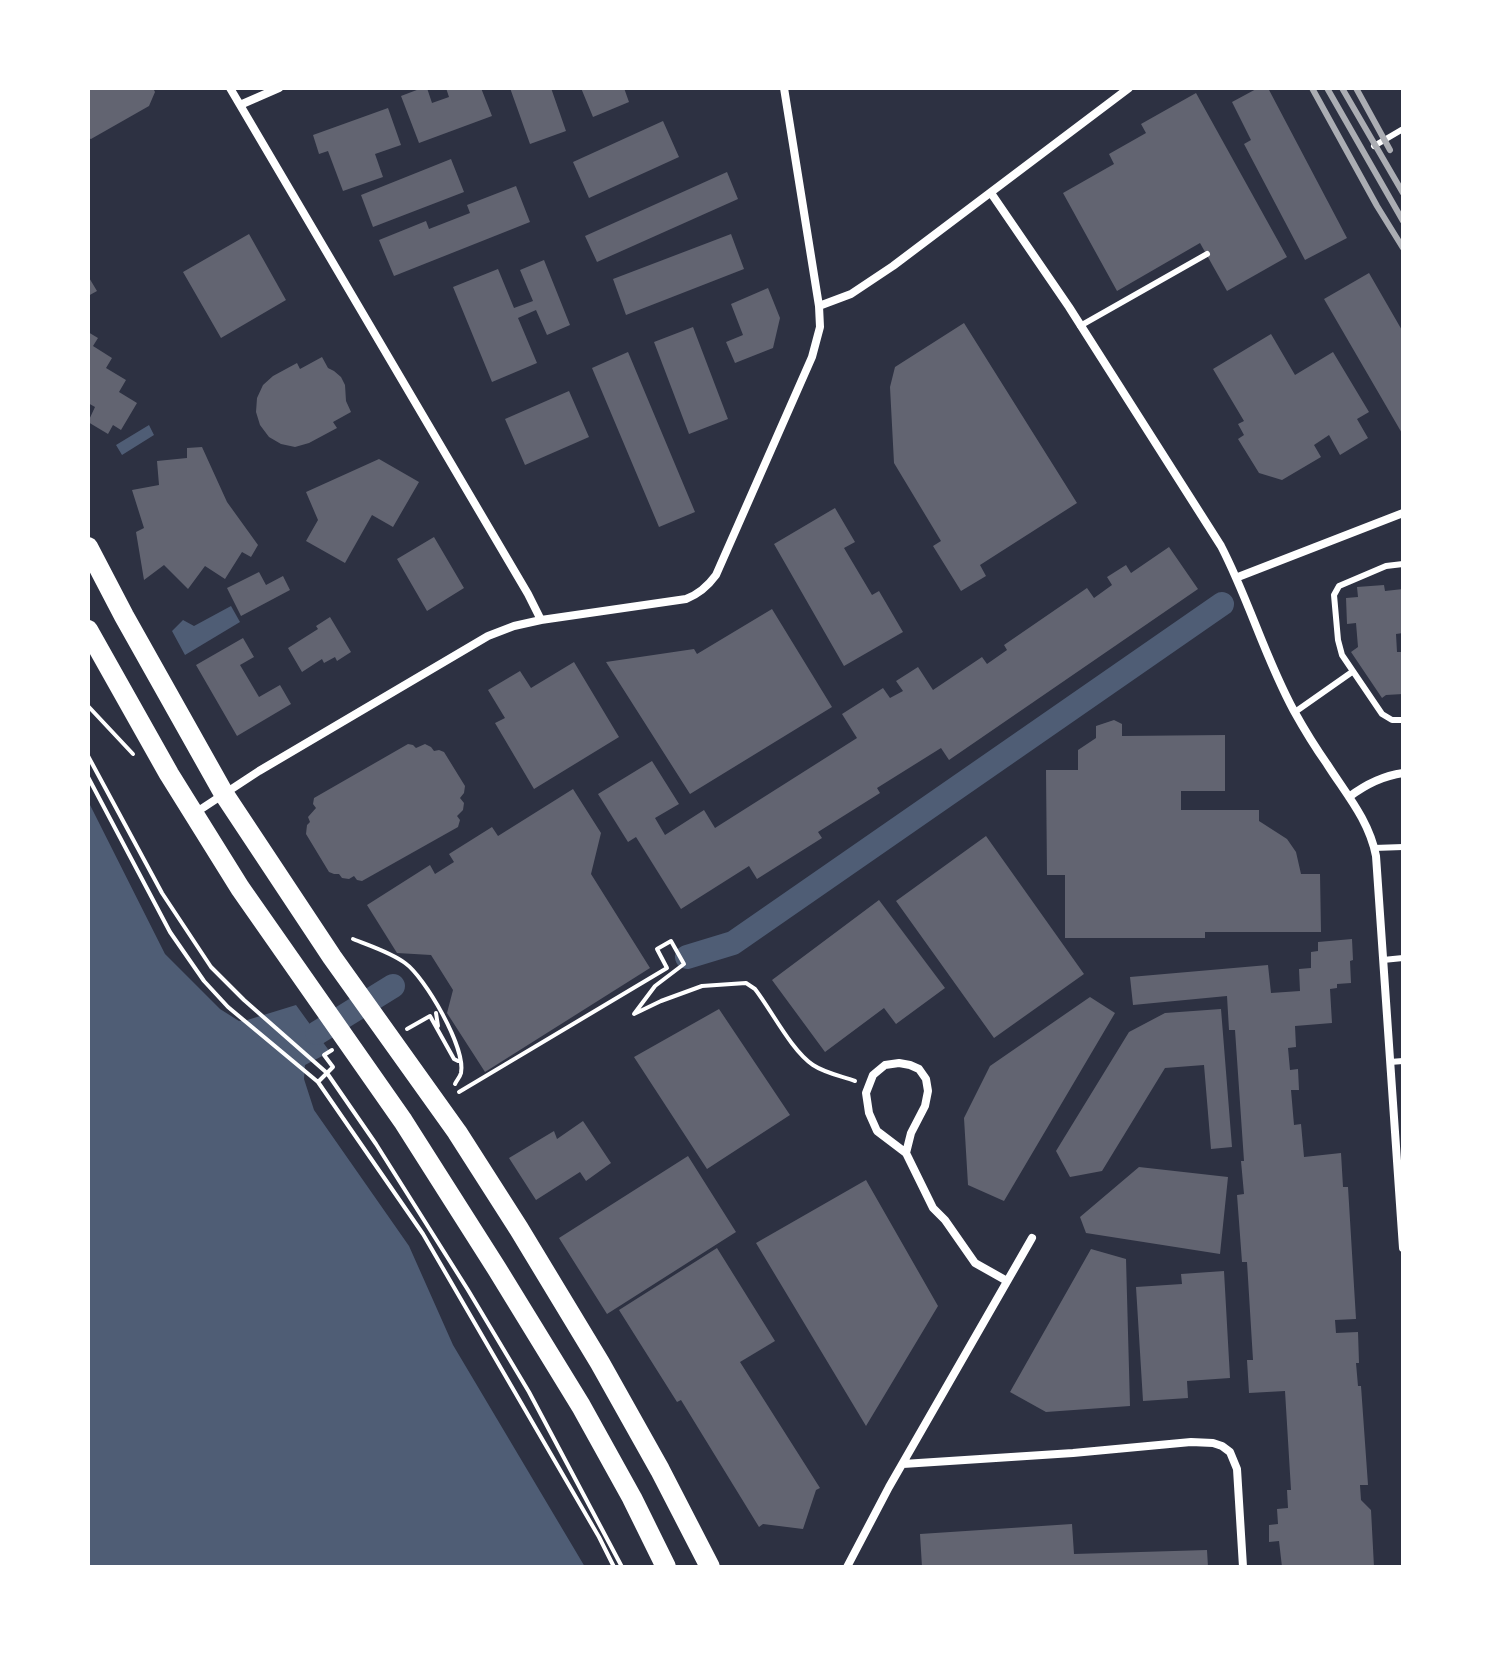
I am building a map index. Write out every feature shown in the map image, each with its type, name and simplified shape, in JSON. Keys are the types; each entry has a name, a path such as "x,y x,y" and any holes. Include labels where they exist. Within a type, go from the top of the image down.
{"highway":[{"path":"88,547 224,794 350,982 464,1144 576,1323 660,1470 710,1567"},
{"path":"88,630 169,774 240,888 441,1178 581,1406 666,1567"}],"street":[{"path":"230,88 541,620"},
{"path":"240,105 279,88"},
{"path":"193,814 259,771 488,636 541,620 686,599 709,584 716,575 812,357 820,327 784,88"},
{"path":"819,306 862,287 1129,88"},
{"path":"991,193 1221,546 1238,577 1264,647 1295,712 1364,819 1374,848 1399,1144 1403,1248"},
{"path":"1238,577 1403,513"},
{"path":"1349,797 1372,781 1403,773"},
{"path":"906,1153 911,1133 925,1106 928,1091 926,1079 919,1069 910,1065 885,1065 873,1075 866,1093 869,1113 877,1131 906,1153 933,1208 975,1263 1007,1281"},
{"path":"846,1565 1032,1238"},
{"path":"903,1464 1191,1442 1213,1443 1230,1452 1237,1469 1243,1567"}],"lane":[{"path":"1374,146 1403,129"},
{"path":"1080,326 1207,254"},
{"path":"1403,564 1386,566 1339,586 1334,595 1342,655 1382,714 1392,720 1403,720"},
{"path":"1295,712 1352,672"},
{"path":"1374,848 1403,847"},
{"path":"1383,960 1403,958"},
{"path":"1390,1062 1403,1061"}],"path":[{"path":"88,706 140,763"},
{"path":"88,756 162,893 211,967 327,1073 376,1144 529,1392 622,1567"},
{"path":"88,777 170,932 204,981 228,1007 318,1082 423,1234 614,1567"},
{"path":"353,939 405,963 420,978 449,1029 459,1059 454,1059"},
{"path":"459,1092 667,968 657,949 671,941 684,964 655,986 634,1014 702,986 746,983 755,989 795,1047 816,1067 856,1081"},
{"path":"448,1048 439,1027 436,1013 439,1011 457,1049 461,1070 455,1084"},
{"path":"427,1018 430,1016 461,1070"},
{"path":"318,1082 333,1067 324,1055"}],"water":[{"path":"149,425 154,435 122,455 116,445"},
{"path":"231,606 240,622 185,655 172,631 183,620 194,626"},
{"path":"88,801 165,954 220,1009 239,1021 296,1005 330,1052 305,1065 304,1079 314,1110 409,1246 453,1345 585,1567 88,1567"}],"building":[{"path":"88,88 153,88 155,92 149,106 91,139 88,138"},
{"path":"427,88 432,103 449,97 446,88 481,88 492,116 419,143 401,96"},
{"path":"510,88 551,88 566,131 530,144"},
{"path":"581,88 624,88 629,102 593,117"},
{"path":"1258,88 1268,88 1347,238 1305,260 1244,144 1251,140 1232,102"},
{"path":"1196,93 1287,257 1227,291 1200,243 1117,291 1063,193 1114,164 1109,154 1146,133 1141,124"},
{"path":"388,108 401,145 375,154 383,177 343,191 328,151 319,154 313,135"},
{"path":"663,121 679,157 589,198 573,162"},
{"path":"451,159 464,192 373,227 361,195"},
{"path":"727,172 738,199 597,262 585,236"},
{"path":"516,186 530,222 394,276 379,240 426,221 429,229 470,213 467,205"},
{"path":"249,234 286,300 221,338 183,272"},
{"path":"731,234 744,269 626,315 613,279"},
{"path":"544,260 570,325 547,335 536,310 518,318 537,363 492,382 453,287 498,269 514,308 533,301 520,270"},
{"path":"1369,273 1403,332 1403,435 1324,299"},
{"path":"88,276 97,291 88,296"},
{"path":"768,288 780,318 773,348 735,363 726,342 743,335 731,304"},
{"path":"964,323 1077,503 980,565 986,576 961,591 933,546 941,541 894,463 890,387 895,367"},
{"path":"693,327 728,419 689,434 654,342"},
{"path":"88,332 98,338 93,346 112,358 106,368 126,380 119,392 137,403 121,430 113,425 108,434 88,422 95,407 88,403"},
{"path":"1271,334 1295,375 1333,352 1369,412 1357,419 1368,438 1340,455 1329,435 1314,445 1321,457 1282,480 1259,473 1238,439 1244,435 1238,424 1244,421 1213,369"},
{"path":"628,352 695,512 659,527 592,368"},
{"path":"322,357 328,368 341,377 351,412 333,422 337,428 309,443 295,447 281,444 269,437 260,425 256,412 257,398 263,385 297,363 300,369"},
{"path":"569,391 589,437 525,465 505,419"},
{"path":"202,447 227,502 258,545 251,557 242,552 225,579 205,566 188,589 164,565 144,580 136,532 144,528 132,490 159,485 157,461 187,458 187,448"},
{"path":"379,459 419,482 393,527 372,515 345,563 306,541 318,520 306,492"},
{"path":"835,508 855,542 844,548 872,595 879,591 903,632 844,666 774,544"},
{"path":"434,537 464,588 427,611 397,559"},
{"path":"1169,547 1198,589 949,760 941,748 877,788 880,793 818,832 822,838 757,879 749,866 681,909 636,837 628,842 598,794 652,761 679,804 655,818 665,835 704,810 715,828 857,738 842,714 883,688 890,698 903,691 896,681 918,667 933,690 982,657 987,664 1007,650 1004,645 1087,588 1094,598 1112,585 1107,577 1126,565 1131,573"},
{"path":"259,572 266,585 283,576 290,590 241,616 227,588"},
{"path":"1384,585 1385,591 1403,589 1403,633 1396,634 1397,652 1403,652 1403,694 1382,698 1351,652 1358,647 1356,623 1347,624 1346,598 1358,597 1357,587"},
{"path":"772,609 832,707 690,794 606,662 694,649 697,654"},
{"path":"330,617 351,652 337,661 335,657 324,663 322,659 302,672 288,648 318,629 316,626"},
{"path":"243,638 254,657 240,665 259,697 280,685 291,704 237,736 196,665"},
{"path":"574,662 619,737 534,789 495,723 505,718 488,690 520,671 531,688"},
{"path":"1114,720 1122,724 1122,736 1225,735 1225,791 1181,791 1181,810 1259,810 1259,821 1287,839 1296,852 1301,874 1320,874 1321,932 1205,932 1205,938 1065,938 1065,875 1047,875 1046,770 1078,770 1078,750 1096,738 1096,726"},
{"path":"408,744 416,748 425,744 434,751 444,752 465,786 460,798 464,803 463,810 457,816 460,820 458,827 362,881 354,876 342,878 329,872 306,834 310,822 308,817 316,808 314,798"},
{"path":"573,789 601,833 591,874 650,968 485,1072 447,1013 453,990 431,955 397,953 367,905 430,865 435,874 454,862 449,854 492,827 498,836"},
{"path":"986,836 1084,974 994,1038 896,901"},
{"path":"879,900 945,988 896,1024 884,1008 825,1052 772,980"},
{"path":"1352,939 1351,983 1337,984 1337,988 1330,989 1332,1023 1295,1026 1296,1047 1288,1048 1290,1070 1298,1069 1299,1090 1291,1090 1294,1125 1301,1124 1304,1157 1341,1153 1343,1187 1348,1187 1356,1319 1335,1320 1336,1333 1358,1332 1359,1363 1356,1363 1358,1386 1361,1386 1368,1485 1360,1485 1361,1500 1371,1510 1374,1567 1282,1567 1279,1541 1269,1542 1269,1525 1278,1524 1277,1509 1288,1508 1287,1490 1291,1490 1285,1391 1249,1393 1247,1360 1253,1360 1247,1262 1242,1262 1237,1195 1244,1194 1241,1161 1244,1161 1235,1030 1229,1030 1227,996 1133,1005 1130,977 1268,965 1271,993 1300,991 1299,969 1311,968 1311,952 1318,951 1318,942"},
{"path":"1090,997 1115,1013 1004,1201 968,1185 964,1118 990,1066"},
{"path":"719,1009 790,1115 707,1169 634,1057"},
{"path":"1221,1009 1232,1147 1211,1149 1204,1065 1165,1068 1102,1171 1070,1177 1056,1151 1129,1032 1165,1013"},
{"path":"583,1121 611,1163 586,1181 580,1172 536,1200 509,1158 554,1131 557,1139"},
{"path":"688,1156 736,1232 607,1314 559,1238"},
{"path":"1139,1167 1228,1177 1220,1254 1086,1233 1080,1217"},
{"path":"866,1180 938,1306 866,1426 756,1243"},
{"path":"717,1248 775,1341 740,1362 820,1488 816,1490 803,1529 763,1524 759,1527 681,1400 677,1402 619,1310"},
{"path":"1091,1249 1126,1259 1130,1406 1046,1412 1010,1392"},
{"path":"1224,1271 1230,1378 1187,1381 1188,1398 1143,1401 1136,1287 1182,1284 1181,1274"},
{"path":"1072,1524 1074,1554 1207,1550 1208,1567 922,1567 920,1534"}],"waterway":[{"path":"687,957 733,943 1222,604"},
{"path":"317,1033 393,986"}],"railway":[{"path":"1312,88 1403,248"},
{"path":"1327,88 1403,221"},
{"path":"1342,88 1403,193"},
{"path":"1356,88 1390,150"}]}
